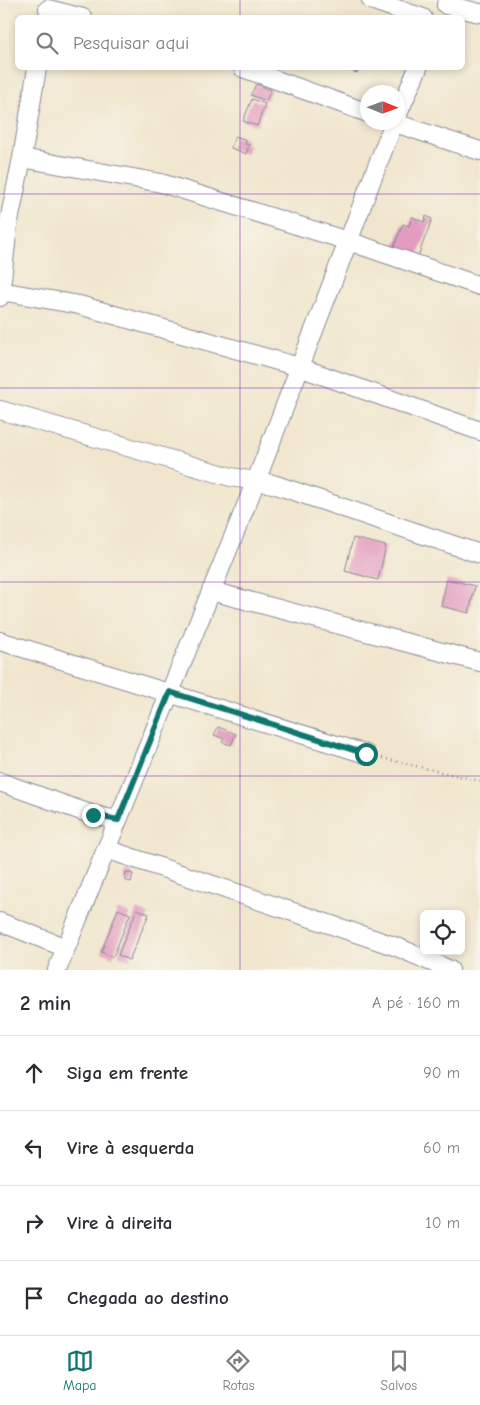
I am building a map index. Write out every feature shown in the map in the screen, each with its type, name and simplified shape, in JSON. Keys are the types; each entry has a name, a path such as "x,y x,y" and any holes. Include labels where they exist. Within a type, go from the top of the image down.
{"street":[{"path":"371,0 414,15"},
{"path":"445,7 480,12"},
{"path":"48,9 71,15"},
{"path":"37,70 22,158 4,225 0,294 79,305 299,367 480,431"},
{"path":"249,70 360,110"},
{"path":"405,98 417,70"},
{"path":"405,127 480,151"},
{"path":"57,970 256,481 390,130"},
{"path":"22,158 161,183 480,286"},
{"path":"0,410 231,477 274,484 480,554"},
{"path":"211,592 480,662"},
{"path":"0,641 366,754"},
{"path":"0,782 93,815 118,820"},
{"path":"106,849 397,947 450,970"},
{"path":"0,922 66,948"}],"path":[{"path":"366,754 480,781"}],"building":[{"path":"256,84 271,90 266,101 251,95"},
{"path":"252,99 265,104 257,126 243,121"},
{"path":"235,136 247,140 245,144 249,145 246,154 231,148"},
{"path":"426,216 432,219 417,259 393,249 403,224 409,226 412,217 424,222"},
{"path":"353,538 386,546 378,580 345,571"},
{"path":"447,579 475,586 469,613 441,606"},
{"path":"218,727 236,734 231,745 222,742 224,739 214,735"},
{"path":"126,872 133,874 131,882 124,880"},
{"path":"118,909 130,914 113,957 101,952"},
{"path":"137,909 149,914 129,960 118,955"}],"route":[{"path":"93,815 118,820 170,692 366,754"}]}
